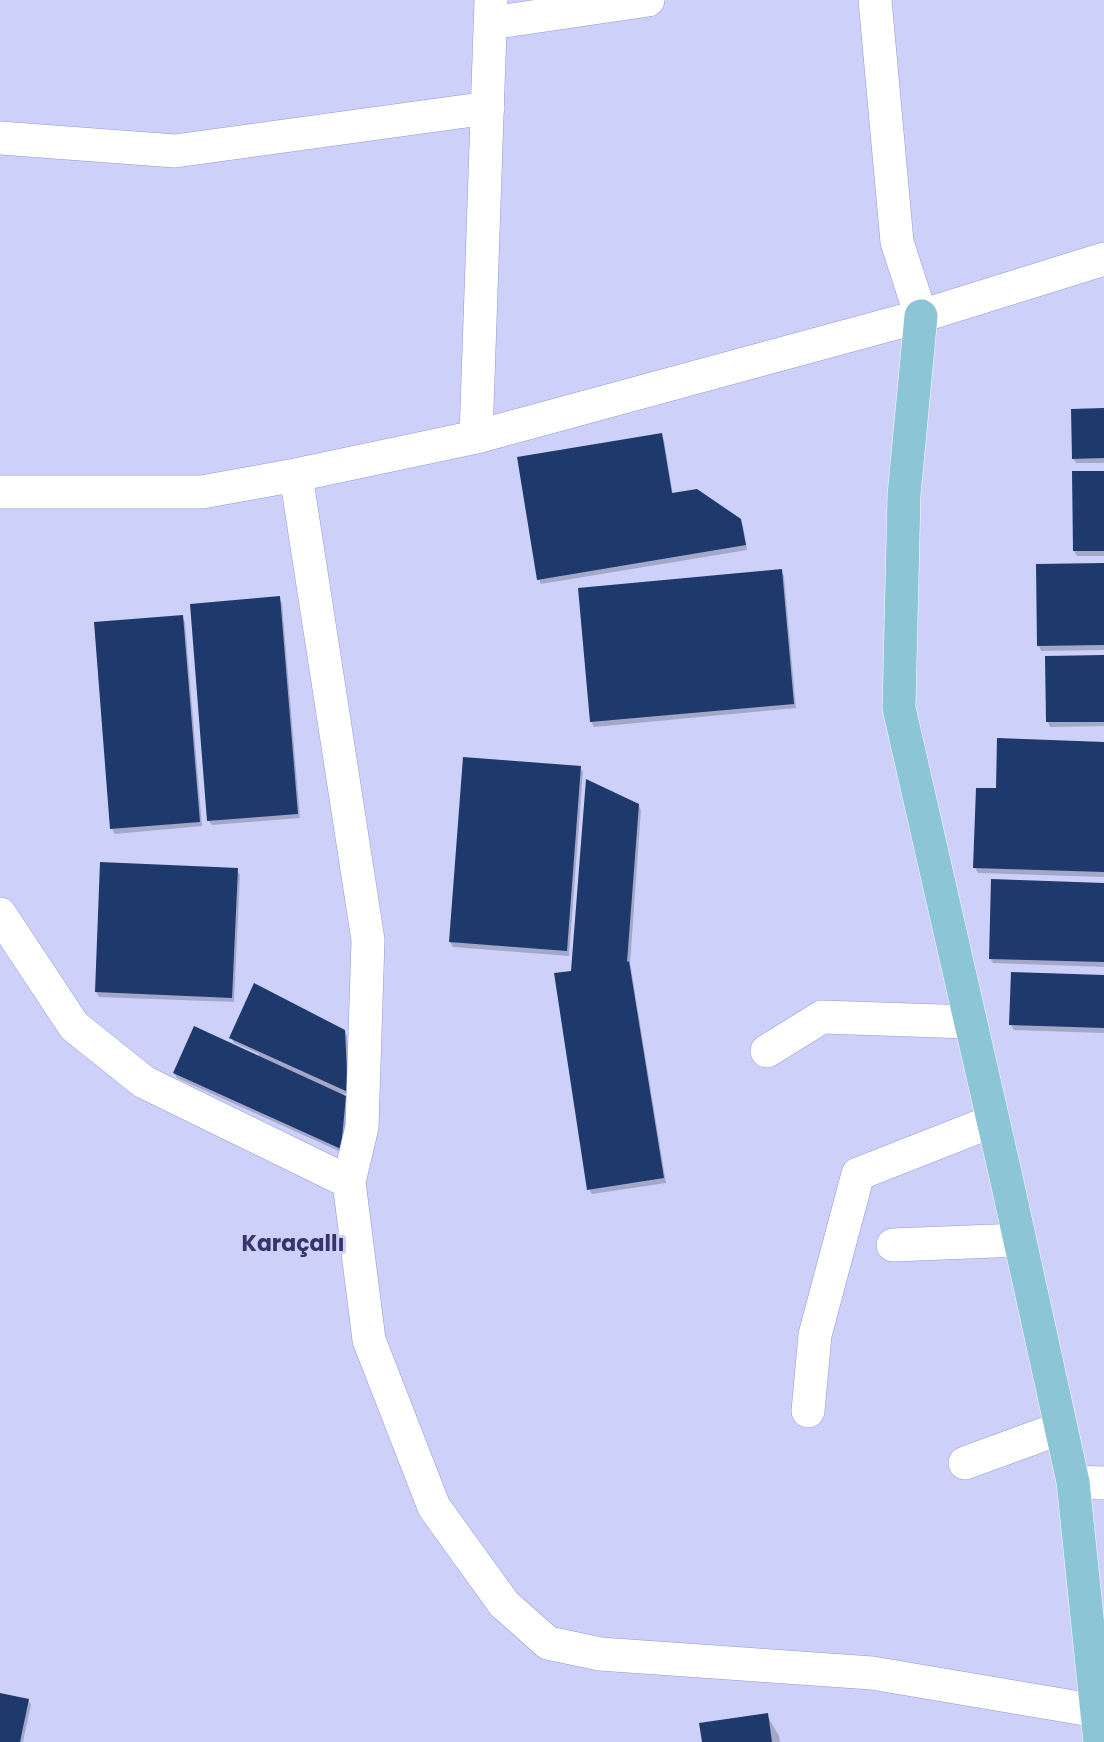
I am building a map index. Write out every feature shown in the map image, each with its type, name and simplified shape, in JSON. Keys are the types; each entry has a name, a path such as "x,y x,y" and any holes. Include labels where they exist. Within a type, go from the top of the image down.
{"main road":[{"path":"921,316 904,495 899,708 1061,1428 1088,1483 1099,1726"}],"street":[{"path":"476,437 491,12 648,0"},
{"path":"875,0 897,242 921,316"},
{"path":"0,138 175,151 488,108"},
{"path":"0,492 202,492 296,475 476,437 921,316 1104,259"},
{"path":"296,475 368,940 362,1127 349,1182 369,1340 434,1507 504,1604 548,1643 600,1654 872,1673 1099,1726"},
{"path":"0,914 74,1026 144,1082 349,1182"},
{"path":"767,1051 822,1017 970,1022"},
{"path":"808,1411 815,1335 858,1174 993,1120"},
{"path":"893,1245 1019,1240"},
{"path":"965,1463 1061,1428"}],"building":[{"path":"1104,408 1104,458 1072,459 1071,409"},
{"path":"662,433 672,493 697,489 741,519 746,545 537,580 517,457"},
{"path":"1072,471 1104,471 1104,551 1073,551"},
{"path":"1104,563 1104,645 1037,646 1036,564"},
{"path":"782,569 794,704 590,722 578,588"},
{"path":"280,596 298,814 207,821 190,604"},
{"path":"183,615 200,822 110,829 94,622"},
{"path":"1104,655 1104,722 1046,722 1045,656"},
{"path":"997,738 1104,742 1104,872 973,868 976,788 996,788"},
{"path":"463,757 581,766 567,951 449,942"},
{"path":"586,779 639,804 627,962 629,961 664,1178 587,1190 554,973 571,971"},
{"path":"100,862 238,868 232,998 95,992"},
{"path":"991,879 1104,883 1104,962 989,959"},
{"path":"1011,972 1104,975 1104,1028 1009,1025"},
{"path":"254,983 345,1030 348,1092 229,1038"},
{"path":"194,1026 346,1096 341,1149 173,1073"},
{"path":"0,1693 29,1699 20,1742 0,1742"},
{"path":"768,1713 772,1742 702,1742 699,1723"}],"district":[{"name":"Karaçallı","path":"293,1245"}]}
